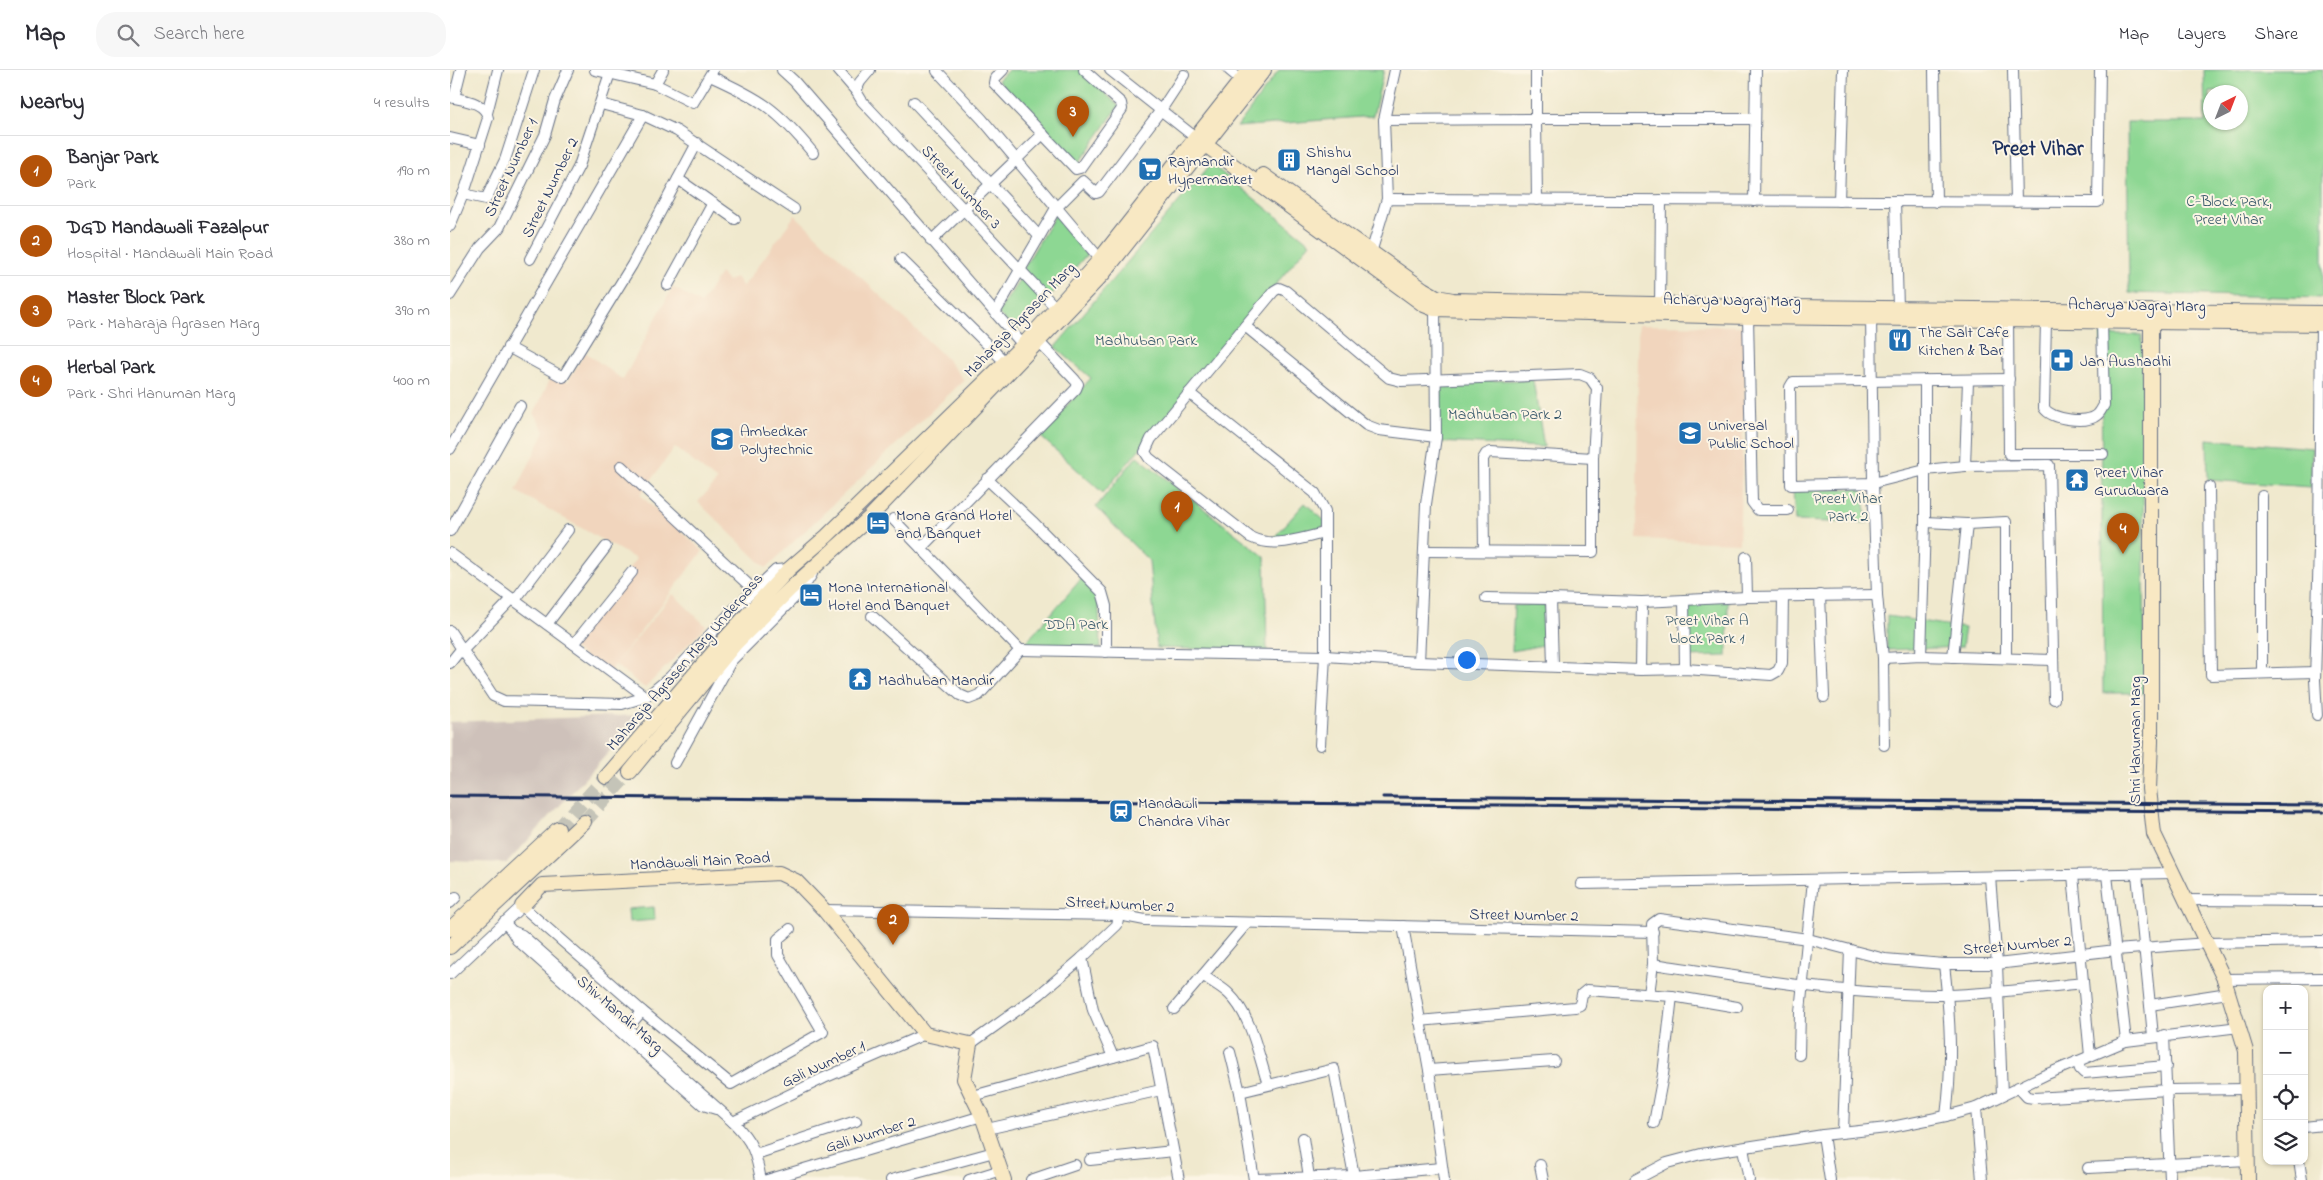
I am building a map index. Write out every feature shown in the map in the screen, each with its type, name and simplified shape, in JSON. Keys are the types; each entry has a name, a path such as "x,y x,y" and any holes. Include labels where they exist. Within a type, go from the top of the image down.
{"street":[{"path":"461,70 452,97 482,106 488,113"},
{"path":"450,226 480,145 498,70"},
{"path":"463,194 486,199 505,160 534,70"},
{"name":"Street Number 1","path":"450,295 480,248 499,228 544,135 555,100 568,70"},
{"path":"594,70 610,72 655,84 693,102 712,73 771,107 790,125 813,153"},
{"path":"655,84 663,70"},
{"path":"782,70 794,81 1023,345"},
{"name":"Street Number 3","path":"838,70 858,86 862,101 1055,307"},
{"path":"858,86 870,70"},
{"path":"1003,70 995,78 994,82 1076,169 1080,168 1122,109 1121,103 1084,70"},
{"path":"1110,70 1161,110 1203,138"},
{"path":"1229,70 1245,75"},
{"name":"Maharaja Agrasen Marg","path":"818,564 868,519 1039,342 1100,259 1203,138 1264,70"},
{"path":"1371,253 1388,199 1384,120 1395,70"},
{"path":"1536,70 1537,200"},
{"path":"1754,201 1756,70"},
{"path":"1839,201 1843,70"},
{"path":"1934,70 1936,202"},
{"path":"2013,70 2016,202"},
{"path":"1388,199 2098,202 2100,70"},
{"path":"937,71 982,118 1100,259"},
{"name":"Street Number 2","path":"530,259 579,166 610,72"},
{"path":"995,313 1056,208 1083,181 1096,193 1100,192 1161,110 1184,75"},
{"name":"Maharaja Agrasen Marg","path":"789,569 827,536 1023,345 1055,307 1071,299 1103,274 1203,138 1245,75"},
{"path":"914,102 1039,236"},
{"path":"601,104 643,115 697,143 794,209"},
{"path":"450,449 643,115"},
{"path":"1384,120 1755,119"},
{"path":"931,241 1043,134"},
{"path":"450,138 480,145"},
{"name":"Acharya Nagraj Marg","path":"1203,138 1371,253 1436,303"},
{"name":"Acharya Nagraj Marg","path":"1203,138 1424,305 1453,300 1660,310 1748,317 1871,313 1898,308 2008,315 2046,321 2102,321 2151,316"},
{"path":"508,347 563,377 632,265 697,143"},
{"path":"678,178 735,219"},
{"path":"1660,310 1661,200"},
{"path":"1895,201 1898,308"},
{"path":"668,284 713,203"},
{"path":"900,259 1005,362"},
{"path":"1326,533 1277,543 1262,543 1250,537 1149,458 1145,452 1146,446 1189,393 1274,291 1279,288 1286,291 1389,378 1401,381 1434,378 1580,374 1590,378 1596,388 1593,458 1593,552 1425,551"},
{"path":"1419,662 1426,504 1436,437 1434,378 1436,303"},
{"name":"Acharya Nagraj Marg","path":"1660,310 2322,318"},
{"path":"1871,313 1873,483 1877,595 1883,658 1884,745"},
{"path":"2008,315 2009,454 2103,454"},
{"name":"Shri Hanuman Marg","path":"2151,316 2151,742 2149,789 2154,834 2184,900 2224,979 2246,1050 2248,1180"},
{"path":"1748,317 1752,502 1758,510 1788,510"},
{"path":"2317,715 2315,672 2321,548 2322,318"},
{"path":"2046,321 2044,408 2055,416 2087,420 2098,415 2104,406 2102,321"},
{"path":"1245,326 1366,424 1379,430 1436,437"},
{"path":"921,548 1076,389 1078,384 1075,380 1039,342"},
{"path":"2008,379 1793,382 1790,387 1791,485 1873,483 1925,470 1965,466 2047,464 2049,466 2054,699"},
{"path":"1921,656 1925,522 1925,380"},
{"path":"1965,466 1968,380"},
{"path":"1189,393 1315,493 1325,512 1325,656 1320,745"},
{"path":"450,531 520,406"},
{"path":"1484,551 1483,459 1486,454 1491,452 1593,458"},
{"path":"621,466 754,590"},
{"path":"987,479 1034,523 1102,592 1106,606 1106,652"},
{"path":"2209,487 2211,675 2315,672"},
{"path":"2262,496 2262,673"},
{"path":"893,519 1020,650 1325,656 1419,662 1553,665 1641,670 1685,669 1771,675 1778,671 1782,663 1783,596"},
{"path":"1925,522 1967,524 2005,521 2006,658"},
{"path":"1953,657 1967,524"},
{"path":"450,663 513,600 568,530"},
{"path":"827,536 836,547"},
{"path":"547,624 606,548"},
{"path":"450,553 646,697"},
{"path":"1746,557 1747,597"},
{"path":"675,763 731,662 802,590 818,564"},
{"name":"Maharaja Agrasen Marg Underpass","path":"630,772 735,644 818,564"},
{"path":"450,631 489,692 504,701 622,704 646,697 670,677 754,590 776,570 789,569"},
{"name":"Maharaja Agrasen Marg Underpass","path":"606,777 722,641 789,569"},
{"path":"574,644 632,572"},
{"path":"1820,595 1824,697"},
{"path":"1486,598 1642,602 1747,597 1877,595"},
{"path":"1552,599 1553,665"},
{"path":"1684,600 1685,669"},
{"path":"1641,670 1642,602"},
{"path":"872,616 960,695 969,699 979,695 1020,650"},
{"path":"1883,658 1921,656 2053,660"},
{"path":"450,948 584,822"},
{"path":"450,929 558,829"},
{"name":"Mandawali Main Road","path":"522,906 542,885 779,873 796,881 824,910 925,1034"},
{"path":"1581,884 2173,873"},
{"path":"2107,874 2126,1041"},
{"path":"2137,874 2150,1004 2166,1066 2170,1180"},
{"path":"2072,875 2090,1056"},
{"path":"1990,877 1997,964 2002,1095"},
{"path":"1799,1055 1813,880"},
{"path":"2184,900 2323,901"},
{"path":"450,974 522,906 642,1011 731,1084 823,1032 778,955 778,939 790,929"},
{"name":"Street Number 2","path":"824,910 1119,915 1146,920 1653,932 1652,924 1658,919 1808,939 1885,959 1944,964 1997,964 2116,950 2207,943 2323,941"},
{"path":"969,1180 1003,1175 984,1122 964,1079 970,1044 1040,994 1082,958 1117,925 1119,915"},
{"name":"Shiv Mandir Marg","path":"504,922 517,940 625,1031 703,1105 716,1109 749,1138 756,1154 761,1180"},
{"path":"1174,1009 1247,923"},
{"path":"1403,926 1429,1070 1444,1180"},
{"path":"1649,994 1653,932"},
{"path":"1843,1132 1850,950"},
{"path":"1082,958 1093,1010 1113,1057"},
{"path":"1652,964 1803,987 1848,991 1948,995 2083,983"},
{"path":"1944,964 1952,1045 1951,1076 1946,1116"},
{"path":"1203,975 1228,993 1241,1009 1268,1084"},
{"path":"2224,979 2323,978"},
{"path":"1419,1021 1575,1007 1580,1005 1582,994 1587,990 1672,996 1738,1007"},
{"path":"2150,1004 2228,993"},
{"path":"1654,1123 1663,1075 1672,996"},
{"path":"625,1031 642,1011"},
{"path":"1635,1180 1667,1163 1701,1154 1823,1134 1887,1128 1946,1116 1976,1108 2018,1087 2126,1041 2239,1027"},
{"path":"925,1034 970,1044"},
{"name":"Gali Number 1","path":"733,1122 824,1078 925,1034"},
{"path":"973,1096 1153,1046 1179,1180"},
{"path":"1230,1052 1240,1092 1254,1179 1354,1176 1441,1168"},
{"path":"1429,1070 1554,1061"},
{"path":"2077,1061 2084,1073 2166,1066"},
{"path":"1240,1092 1334,1069 1354,1176"},
{"path":"2018,1087 2027,1097 2034,1098 2168,1090 2247,1089"},
{"name":"Gali Number 2","path":"767,1180 984,1122 1161,1090"},
{"path":"1976,1108 1982,1180"},
{"path":"756,1154 856,1121"},
{"path":"2308,1127 2323,1125"},
{"path":"1823,1134 1830,1180"},
{"path":"1302,1138 1309,1177"},
{"path":"1743,1148 1749,1180"},
{"path":"1090,1160 1173,1151"},
{"path":"891,1180 994,1152"},
{"path":"2088,1168 2248,1160"},
{"path":"1031,1180 1075,1165"},
{"path":"2300,1165 2302,1180"},
{"path":"1540,1166 1543,1180"}],"shaded area":[{"name":"Ambedkar Polytechnic","path":"795,215 945,357 964,380 766,568 698,502 717,481 675,447 640,495 703,551 607,675 570,645 636,559 516,491 545,431 534,414 552,375 568,382 585,352 623,380 673,287 701,304 720,273 728,281 736,277 743,287"},
{"name":"Universal Public School","path":"1638,325 1747,326 1739,543 1637,539"},
{"path":"673,594 706,626 645,688 615,665"},
{"path":"643,715 507,863 450,861 450,722"}],"green space":[{"path":"1008,70 1080,70 1119,106 1076,167 998,80"},
{"path":"1279,70 1384,70 1373,116 1237,127"},
{"name":"C-Block Park, Preet Vihar","path":"2204,70 2323,70 2323,298 2129,293 2127,122 2203,122 2203,130 2248,130 2248,85 2204,85"},
{"name":"Madhuban Park","path":"1211,164 1310,243 1103,493 1040,436 1091,378 1055,347"},
{"path":"1057,212 1090,251 1049,297 1023,269"},
{"path":"1022,276 1045,298 1016,332 998,313"},
{"path":"2101,335 2142,335 2145,693 2103,693"},
{"name":"Madhuban Park 2","path":"1533,380 1544,447 1437,442 1442,381"},
{"path":"2207,439 2312,448 2311,487 2208,480"},
{"path":"1137,456 1265,557 1267,651 1157,648 1149,561 1096,507"},
{"name":"Preet Vihar Park 2","path":"1862,488 1868,523 1795,521 1793,491"},
{"path":"1305,503 1327,523 1320,529 1269,543"},
{"name":"DDA Park","path":"1082,578 1098,594 1101,648 1022,647"},
{"name":"Preet Vihar A block Park 1","path":"1728,599 1727,656 1687,657 1686,600"},
{"path":"1514,605 1545,605 1543,645 1512,651"},
{"path":"1887,616 1965,628 1962,647 1887,650"},
{"path":"654,907 655,920 629,922 628,909"}],"tunnel":[{"path":"584,822 630,772"},
{"path":"558,829 606,777"}],"railway":[{"path":"450,796 2323,812"},
{"path":"1383,797 2323,805"}],"place":[{"name":"Master Block Park","path":"1073,137"},
{"name":"Shishu Mangal School","path":"1289,160"},
{"name":"Rajmandir Hypermarket","path":"1150,169"},
{"name":"The Salt Cafe Kitchen & Bar","path":"1900,340"},
{"name":"Jan Aushadhi","path":"2062,360"},
{"name":"Universal Public School","path":"1690,433"},
{"name":"Ambedkar Polytechnic","path":"722,439"},
{"name":"Preet Vihar Gurudwara","path":"2077,480"},
{"name":"Mona Grand Hotel and Banquet","path":"878,523"},
{"name":"Banjar Park","path":"1177,532"},
{"name":"Herbal Park","path":"2123,554"},
{"name":"Mona International Hotel and Banquet","path":"811,595"},
{"name":"Madhuban Mandir","path":"860,679"},
{"name":"Mandawli Chandra Vihar","path":"1121,811"},
{"name":"DGD Mandawali Fazalpur","path":"893,945"}],"district":[{"name":"Preet Vihar","path":"2038,148"}]}
